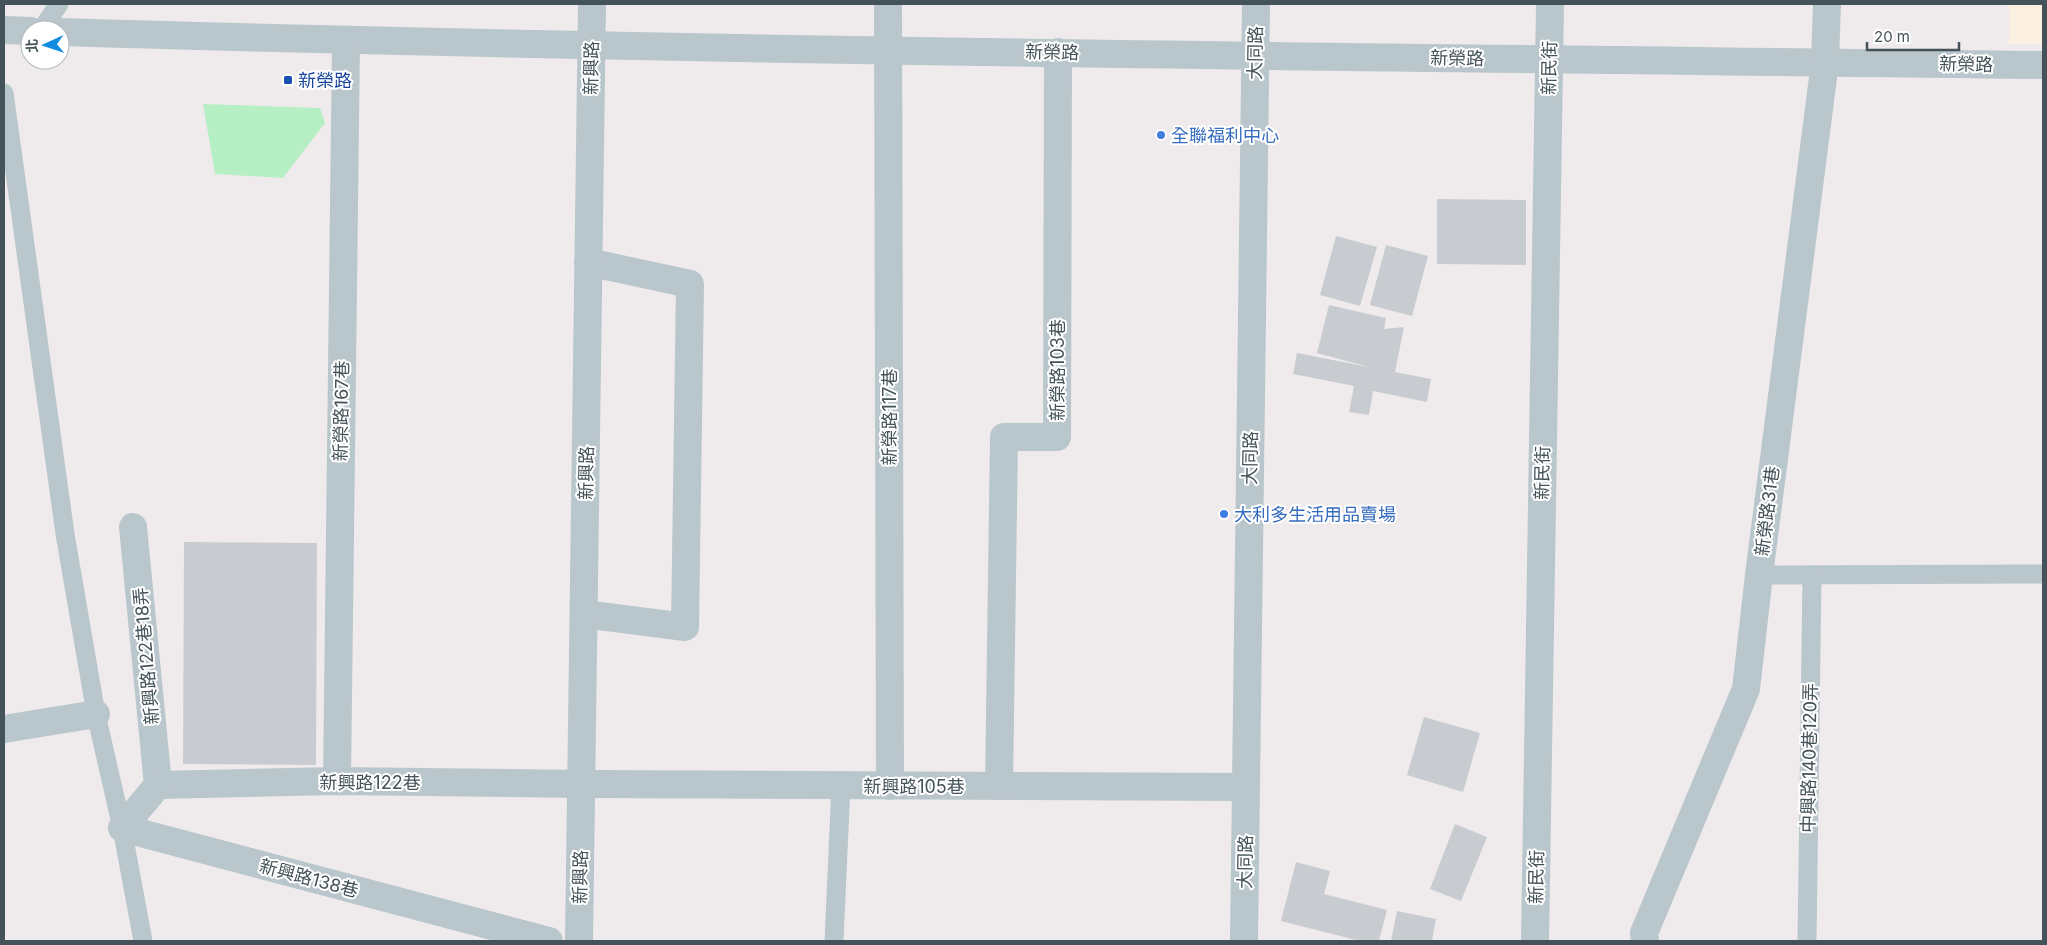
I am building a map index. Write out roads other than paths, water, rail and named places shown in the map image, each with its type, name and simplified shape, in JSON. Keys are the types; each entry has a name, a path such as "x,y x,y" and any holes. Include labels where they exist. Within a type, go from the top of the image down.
{"street":[{"name":"新興路","path":"579,941 592,4"},
{"name":"新榮路117巷","path":"888,4 890,786"},
{"name":"大同路","path":"1244,941 1256,4"},
{"name":"新民街","path":"1535,941 1550,4"},
{"name":"新榮路31巷","path":"1645,941 1644,933 1746,689 1825,62 1826,4"},
{"path":"4,30 20,31"},
{"name":"新榮路","path":"70,32 346,41 1255,56 2043,65"},
{"name":"新榮路167巷","path":"337,781 346,41"},
{"name":"新榮路103巷","path":"999,786 1004,437 1057,437 1058,52"},
{"path":"584,614 685,627 690,284 588,262"},
{"name":"新興路122巷18弄","path":"133,527 158,785"},
{"path":"4,729 96,714"},
{"name":"新興路122巷","path":"158,785 337,781 582,784"},
{"name":"新興路105巷","path":"582,784 1246,787"},
{"path":"122,828 158,785"},
{"name":"新興路138巷","path":"122,828 549,941"}],"lane":[{"path":"48,20 59,4"},
{"path":"4,93 65,534 96,714 122,828 143,941"},
{"path":"1759,575 2043,574"},
{"name":"中興路140巷120弄","path":"1807,941 1812,575"},
{"path":"834,941 841,785"}],"place":[{"name":"新榮路","path":"288,80"},
{"name":"全聯福利中心","path":"1161,135"},
{"name":"大利多生活用品賣場","path":"1224,514"}]}
